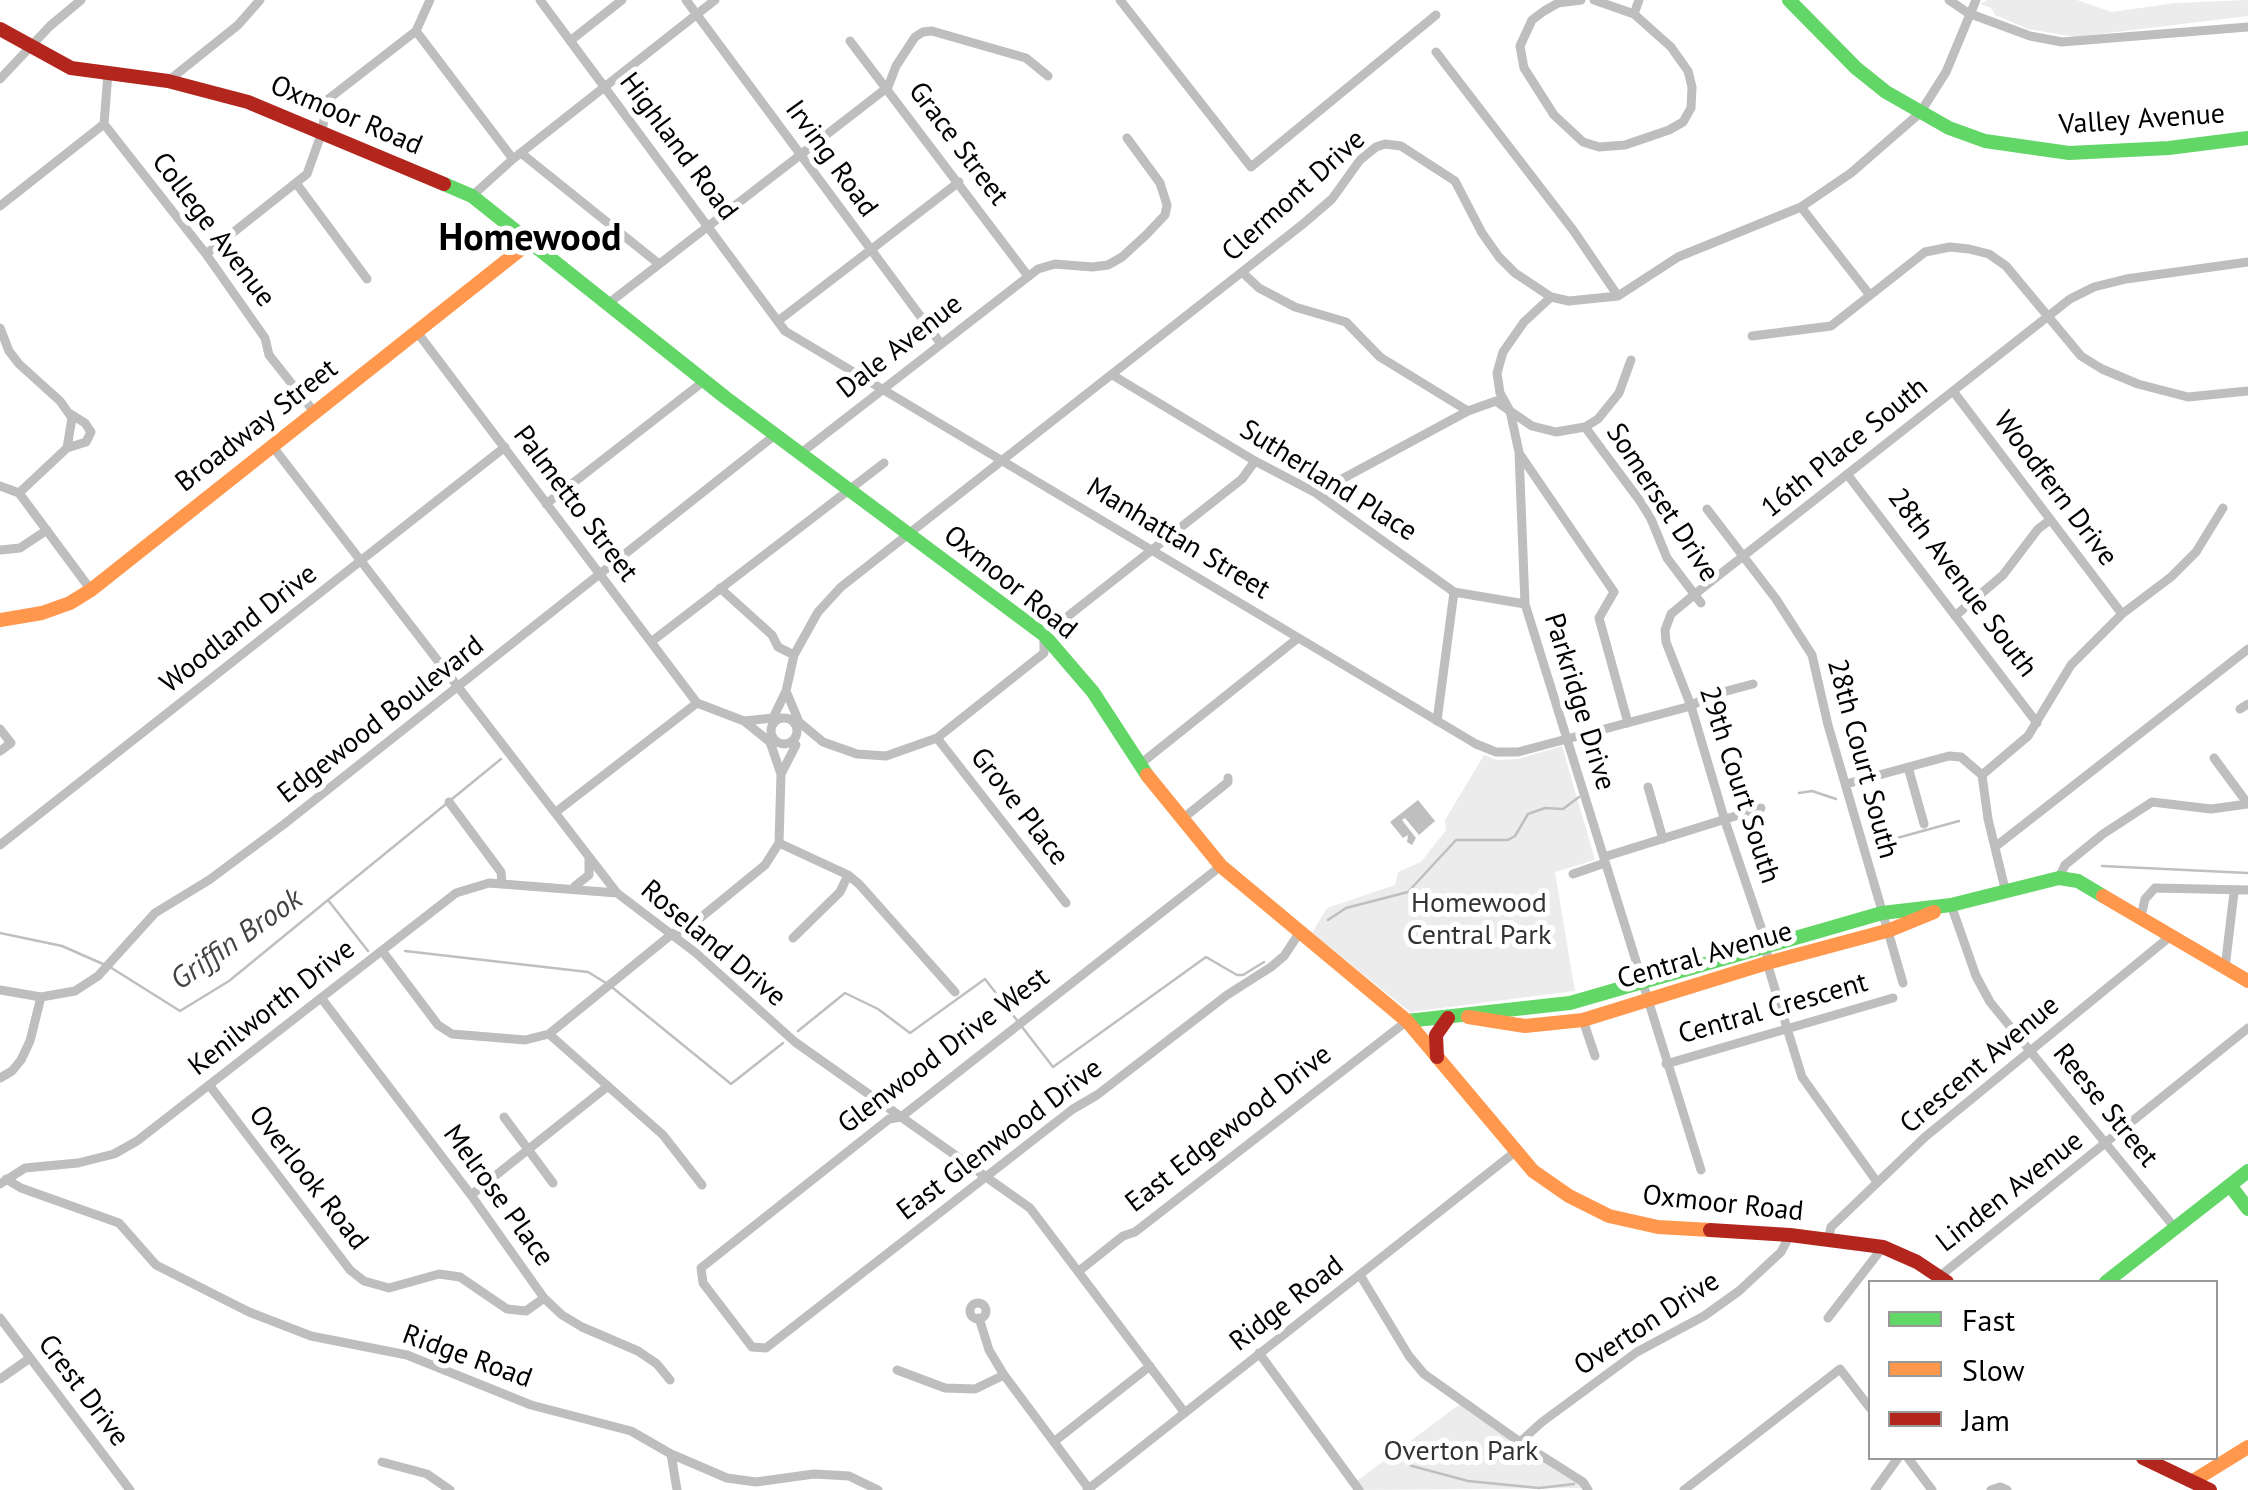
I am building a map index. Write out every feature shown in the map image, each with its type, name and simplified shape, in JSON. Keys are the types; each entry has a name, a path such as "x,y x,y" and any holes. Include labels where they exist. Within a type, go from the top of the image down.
{"main road":[{"name":"Valley Avenue","path":"1789,0 1856,68 1886,92 1967,134 2026,150 2068,152 2169,148 2248,138"},
{"name":"Oxmoor Road","path":"0,29 71,68 168,81 222,93 472,196 775,435 1044,635 1092,692 1139,765 1181,820 1221,866 1408,1022 1515,1152 1533,1171 1569,1196 1609,1216 1658,1228 1790,1235 1883,1248 1917,1262 1943,1279"},
{"name":"Broadway Street","path":"0,620 42,613 70,603 90,590 530,242"},
{"name":"Central Avenue","path":"1468,1016 1480,1011 1570,1003 1882,913 1951,905 2059,878 2078,881 2142,918"},
{"name":"Central Avenue","path":"1408,1022 1468,1016 1526,1026 1583,1020 1888,931 1951,905"},
{"path":"2142,918 2248,981"},
{"path":"1437,1058 1437,1034 1448,1018"},
{"path":"2109,1280 2248,1170"},
{"path":"2230,1185 2248,1209"},
{"path":"2188,1486 2248,1447"},
{"path":"2147,1460 2188,1486 2210,1490"}],"street":[{"path":"0,78 81,0"},
{"path":"168,81 238,25 260,0"},
{"path":"206,254 307,174 322,132 327,100 416,30 430,0"},
{"name":"Highland Road","path":"540,0 778,321"},
{"path":"570,40 622,0"},
{"name":"Irving Road","path":"686,0 941,344"},
{"path":"472,196 715,0"},
{"path":"1120,0 1251,167 1436,16"},
{"path":"1581,0 1558,3 1532,20 1520,46 1524,68 1554,115 1583,142 1599,147 1625,146 1683,122 1694,98 1688,71 1671,46 1634,14 1594,0"},
{"path":"1634,14 1639,0"},
{"path":"1949,0 1968,13 2030,36 2062,42 2248,26"},
{"path":"1551,297 1569,301 1618,296 1678,257 1801,207 1851,174 1920,113 1946,72 1976,0"},
{"path":"416,30 517,156 659,264"},
{"path":"609,303 888,87 896,66 922,32 932,31 1026,58 1048,76"},
{"name":"Grace Street","path":"850,41 1028,276"},
{"path":"1436,52 1573,230 1618,296"},
{"path":"0,206 104,124 108,72"},
{"name":"College Avenue","path":"104,124 206,254 265,338 269,356 315,412"},
{"path":"1028,276 1055,264 1092,268 1108,265 1122,257 1165,214 1167,206 1160,183 1127,138"},
{"name":"Clermont Drive","path":"909,535 1332,200 1367,152 1384,144 1401,146 1455,181 1482,234 1499,257 1551,297"},
{"path":"778,321 959,182"},
{"path":"296,184 367,279"},
{"path":"1801,207 1869,294"},
{"path":"1752,336 1831,326 1925,252 1950,247 1969,249 1988,254 2006,266 2081,356 2102,369 2138,384 2188,396 2248,391"},
{"name":"16th Place South","path":"1671,614 1698,598 2070,299 2094,287 2126,279 2248,262"},
{"path":"1243,273 1259,288 1295,307 1346,322 1380,357 1468,410"},
{"name":"Dale Avenue","path":"800,453 1028,276"},
{"name":"Parkridge Drive","path":"1551,297 1524,322 1503,352 1497,372 1519,452 1526,604 1701,1170"},
{"name":"Manhattan Street","path":"778,321 786,331 883,390 1437,721 1496,752 1518,752 1692,706"},
{"path":"0,328 19,364 72,418 67,448"},
{"name":"Palmetto Street","path":"417,332 698,703"},
{"path":"1316,493 1468,410 1496,400 1532,426 1556,432 1585,427 1598,419 1618,393 1632,360"},
{"name":"Sutherland Place","path":"1114,376 1316,493 1454,592 1526,604"},
{"path":"546,504 704,380"},
{"name":"Woodfern Drive","path":"1953,390 2122,614"},
{"path":"19,493 67,448 86,442 91,432 88,425 67,411"},
{"name":"Somerset Drive","path":"1585,427 1652,519 1667,558 1698,598"},
{"name":"Edgewood Boulevard","path":"0,990 41,997 75,990 103,971 155,914 210,880 268,836 775,435"},
{"name":"Roseland Drive","path":"273,446 618,893 672,934 796,1042 1030,1208 1185,1413"},
{"name":"Woodland Drive","path":"0,846 505,447"},
{"path":"1519,452 1614,592 1599,618 1628,723"},
{"path":"744,721 785,718 823,742 857,754 886,756 937,738 1044,652 1044,635 1242,479 1255,461"},
{"path":"652,642 884,463"},
{"name":"28th Avenue South","path":"1848,474 2036,723"},
{"path":"0,486 19,493 90,590"},
{"path":"1982,775 2028,736 2071,665 2122,614 2171,577 2196,552 2223,508"},
{"name":"28th Court South","path":"1707,509 1812,655 1903,983"},
{"path":"1955,616 2004,575 2038,529 2050,520"},
{"path":"0,550 20,548 47,530"},
{"path":"383,952 438,1025 452,1034 524,1040 549,1034 672,934 688,928 765,865 779,843 780,774 770,731 786,692 794,655 818,612 909,535"},
{"path":"720,588 772,634 778,647 794,655"},
{"path":"1437,721 1454,592"},
{"name":"29th Court South","path":"1671,614 1665,630 1666,642 1692,706 1767,945 1768,963 1802,1077 1877,1182"},
{"path":"1139,765 1298,638"},
{"path":"1995,847 2248,649"},
{"path":"1692,706 1708,696 1753,684"},
{"path":"780,774 795,743 798,724 786,692"},
{"path":"556,812 698,703 744,721 780,744 823,742"},
{"path":"0,728 11,743 0,751"},
{"name":"Grove Place","path":"937,738 1066,902"},
{"path":"1846,784 1949,756 1961,757 1982,775 2006,893"},
{"path":"2059,878 2065,866 2103,834 2152,802 2211,809 2248,804 2214,758"},
{"path":"1908,767 1924,824"},
{"path":"1181,820 1228,778"},
{"path":"1648,788 1663,839"},
{"path":"448,802 501,872 502,883"},
{"path":"1573,874 1663,839 1761,808"},
{"path":"779,843 848,875 955,992"},
{"path":"573,888 589,875 588,854"},
{"name":"Glenwood Drive West","path":"702,1276 701,1268 743,1234 889,1119 901,1117 1221,866"},
{"path":"793,938 840,892 848,875"},
{"name":"Kenilworth Drive","path":"3,1182 25,1168 78,1163 114,1154 210,1086 456,893 475,884 618,893"},
{"path":"2142,918 2146,898 2155,888 2248,890"},
{"path":"2225,968 2234,892"},
{"name":"Reese Street","path":"1951,905 1985,992 2175,1228"},
{"name":"East Glenwood Drive","path":"702,1276 703,1284 752,1347 766,1348 1073,1109 1097,1096 1227,995 1271,967 1300,932"},
{"name":"Crescent Avenue","path":"1828,1240 1831,1226 1925,1137 2172,935"},
{"path":"0,1078 21,1060 41,997"},
{"name":"Central Crescent","path":"1666,1064 1893,998"},
{"name":"Melrose Place","path":"322,999 544,1298 582,1327 658,1364 670,1380"},
{"path":"1583,1020 1595,1056"},
{"name":"East Edgewood Drive","path":"1078,1272 1408,1022"},
{"name":"Linden Avenue","path":"1943,1279 2248,1028"},
{"path":"549,1034 663,1135 702,1185"},
{"name":"Overlook Road","path":"210,1086 350,1270 364,1281 389,1288 439,1274 460,1278 507,1308 526,1311 544,1298"},
{"path":"471,1196 608,1086"},
{"path":"504,1117 552,1182"},
{"name":"Ridge Road","path":"1088,1489 1515,1152"},
{"name":"Ridge Road","path":"3,1182 119,1223 156,1264 250,1312 311,1336 407,1354 520,1401 631,1431 671,1454 728,1478 756,1482 814,1474 850,1476 878,1490"},
{"name":"Overton Drive","path":"1520,1442 1636,1352 1740,1292 1781,1252 1790,1235"},
{"path":"1828,1318 1883,1248"},
{"path":"1360,1275 1424,1374 1584,1482 1588,1490"},
{"name":"Crest Drive","path":"0,1318 130,1490"},
{"path":"978,1318 989,1350 1004,1375 1088,1489"},
{"path":"1259,1354 1359,1490"},
{"path":"0,1380 30,1358"},
{"path":"1054,1440 1150,1366"},
{"path":"1684,1490 1840,1369 1868,1405"},
{"path":"897,1370 945,1388 975,1389 1004,1375"},
{"path":"671,1454 677,1486"},
{"path":"1874,1490 1896,1460"},
{"path":"1910,1460 1932,1490"},
{"path":"382,1462 427,1474 450,1490"},
{"path":"677,1486 689,1471 703,1468"},
{"path":"1991,1490 2007,1490"}],"green space":[{"path":"1987,0 2077,0 2112,12 2175,3 2248,0 2248,16 2075,37 2028,29 1980,4"},
{"name":"Homewood Central Park","path":"1562,746 1595,860 1555,872 1575,991 1410,1012 1312,933 1327,908 1395,885 1398,872 1421,862 1446,830 1445,820 1484,755 1497,760 1518,759"},
{"name":"Overton Park","path":"1460,1404 1585,1488 1359,1490 1354,1483"}],"shaded area":[{"path":"1418,800 1435,821 1419,835 1405,818 1402,820 1416,838 1412,845 1407,842 1408,835 1403,838 1390,822"}],"waterway":[{"path":"452,799 501,759"},
{"name":"Griffin Brook","path":"1799,793 1812,791 1836,799"},
{"name":"Griffin Brook","path":"1328,920 1346,908 1408,892 1456,840 1508,840 1515,836 1528,814 1545,808 1563,809 1579,797"},
{"path":"328,900 446,804"},
{"name":"Griffin Brook","path":"1875,844 1959,821"},
{"name":"Griffin Brook","path":"2102,866 2248,873"},
{"name":"Griffin Brook","path":"110,967 180,1011 229,981 328,900 368,951"},
{"name":"Griffin Brook","path":"0,933 62,946 103,964"},
{"name":"Griffin Brook","path":"405,951 588,972 606,983"},
{"name":"Griffin Brook","path":"798,1031 845,993 878,1009 910,1033 985,979 1053,1067 1206,957 1237,975 1264,962"},
{"name":"Griffin Brook","path":"613,988 731,1084 783,1043"},
{"path":"1399,1454 1412,1466 1468,1481 1539,1488 1574,1484"}],"traffic: fast":[{"path":"1789,0 1856,68 1886,92 1949,128 1985,141 2069,153 2169,148 2248,138"},
{"path":"444,184 472,196 726,398 1044,635 1093,692 1147,775"},
{"path":"1407,1021 1570,1003 1882,913 1951,905 2059,878 2078,881 2103,896"},
{"path":"2109,1280 2248,1171"},
{"path":"2230,1185 2248,1209"}],"traffic: slow":[{"path":"0,620 42,613 91,590 530,242"},
{"path":"1147,775 1221,866 1407,1021 1533,1171 1569,1196 1609,1216 1658,1227 1710,1230"},
{"path":"2103,896 2248,981"},
{"path":"1468,1017 1525,1026 1583,1020 1890,930 1934,912"},
{"path":"2193,1481 2248,1447"}],"traffic: jam":[{"path":"0,29 71,68 168,81 248,102 444,184"},
{"path":"1437,1057 1436,1035 1448,1018"},
{"path":"1710,1230 1883,1247 1944,1280"},
{"path":"2147,1460 2210,1490"}],"district":[{"name":"Homewood","path":"530,239"}]}
